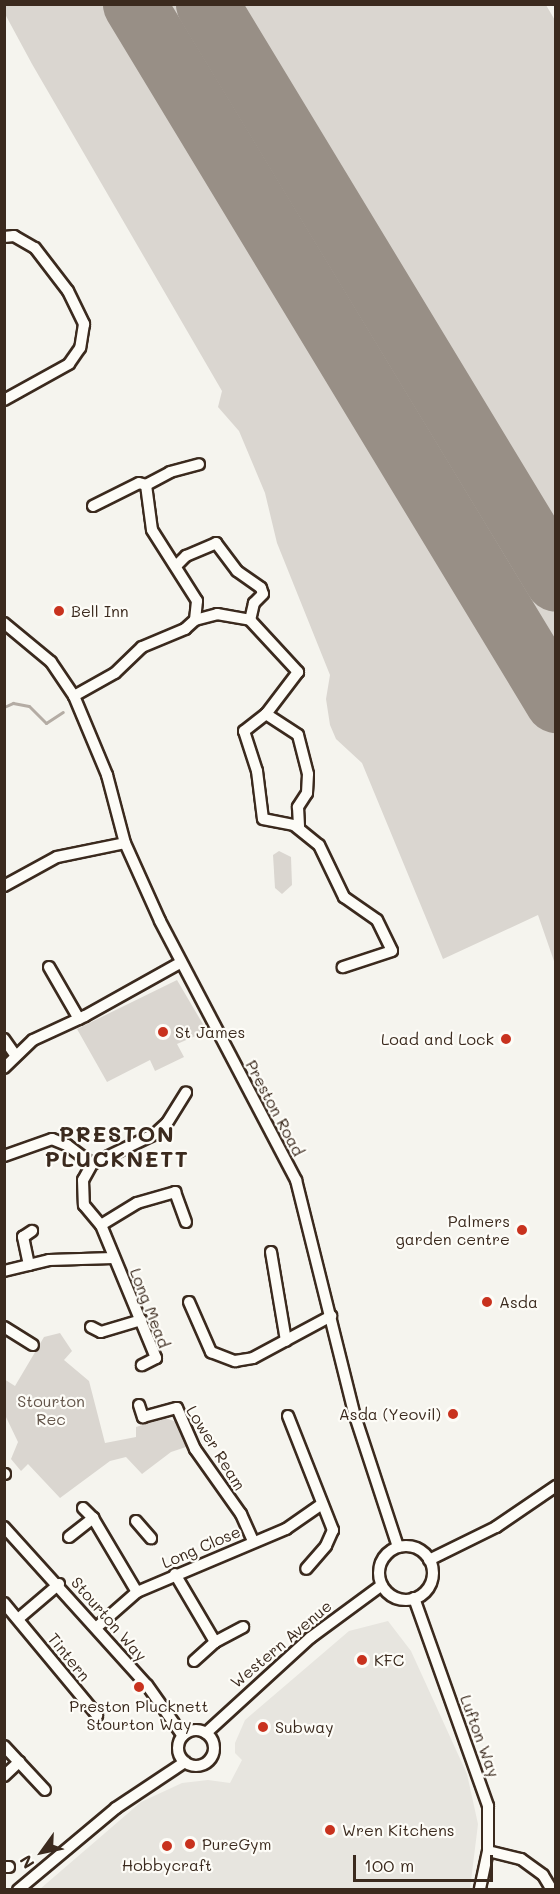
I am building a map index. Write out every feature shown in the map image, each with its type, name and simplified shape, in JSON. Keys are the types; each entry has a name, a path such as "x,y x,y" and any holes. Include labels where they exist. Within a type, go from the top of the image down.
{"street":[{"path":"4,237 15,236 35,248 81,311 83,338 69,364 4,400"},
{"path":"93,506 139,483 146,485 170,472 199,464"},
{"path":"146,485 152,530 165,555 177,565 197,601 216,614 250,620 298,672 266,714 243,731 257,771 263,819 300,828 319,845 344,897 377,920 392,951 343,967"},
{"path":"177,565 186,556 216,543 237,571 261,588 263,594 254,603 250,620"},
{"path":"195,620 197,601"},
{"path":"74,696 115,673 142,647 185,629 195,620 216,614"},
{"name":"Preston Road","path":"4,623 51,662 74,696 107,775 125,843 180,963 296,1180 355,1416 398,1547"},
{"path":"266,714 298,735 309,774 306,793 298,807 300,828"},
{"path":"4,886 57,857 125,843"},
{"path":"4,1068 33,1040 79,1019 180,963"},
{"path":"49,967 79,1019"},
{"path":"4,1039 15,1055"},
{"path":"4,1156 52,1139 67,1144 92,1164 155,1134 167,1123 186,1092"},
{"name":"Long Mead","path":"92,1164 84,1172 81,1192 84,1205 101,1225 158,1358 142,1365"},
{"path":"101,1225 137,1203 175,1192 186,1222"},
{"path":"29,1265 23,1237 32,1231"},
{"path":"271,1252 286,1341"},
{"name":"Long Mead","path":"4,1271 50,1260 113,1257"},
{"path":"189,1302 199,1311 211,1352 235,1361 253,1358 331,1316"},
{"path":"91,1327 101,1332 141,1320"},
{"path":"4,1327 33,1345"},
{"name":"Lower Ream","path":"139,1405 143,1417 177,1408 195,1449 241,1514 253,1541"},
{"path":"288,1416 333,1530 326,1546 306,1569"},
{"path":"429,1560 496,1527 555,1486"},
{"name":"Long Close","path":"97,1628 137,1592 286,1528 322,1504"},
{"path":"82,1508 93,1518 137,1592"},
{"path":"69,1537 93,1518"},
{"path":"136,1521 151,1538"},
{"name":"Stourton Way","path":"4,1527 59,1584 147,1685 183,1736"},
{"path":"398,1547 419,1550 429,1560 430,1584 414,1598 396,1598 382,1585 381,1563 398,1547"},
{"path":"175,1574 215,1642"},
{"path":"18,1619 59,1584"},
{"name":"Western Avenue","path":"206,1733 310,1638 382,1585"},
{"name":"Lufton Way","path":"414,1598 484,1789 489,1824 488,1851 480,1890"},
{"name":"Tintern","path":"4,1603 97,1715"},
{"path":"194,1661 215,1642 243,1627"},
{"path":"196,1730 206,1733 214,1747 212,1757 200,1766 184,1762 178,1753 183,1736 196,1730"},
{"path":"4,1746 45,1790"},
{"path":"4,1776 19,1762"},
{"path":"18,1890 116,1808 184,1762"},
{"path":"488,1851 521,1859 543,1875 552,1890"}],"shaded area":[{"path":"388,1621 411,1651 467,1774 478,1824 470,1889 40,1889 141,1802 182,1783 208,1780 230,1783 242,1760 235,1753 235,1743 245,1720 349,1631"}],"green space":[{"path":"4,5 546,5 556,22 555,964 538,915 443,959 362,763 336,739 330,725 326,699 330,675 277,543 265,493 239,431 218,407 222,391 32,64 5,14"},
{"path":"279,851 291,857 292,885 282,894 275,888 273,855"},
{"path":"177,980 207,1031 177,1044 184,1057 155,1071 150,1060 107,1082 77,1029"},
{"name":"Stourton Rec","path":"60,1333 72,1351 64,1360 89,1381 105,1443 136,1437 136,1427 165,1418 177,1422 189,1446 171,1452 142,1474 126,1457 110,1461 60,1498 28,1464 21,1471 11,1459 18,1442 5,1415 4,1379 15,1386 44,1337"}],"waterway":[{"path":"4,707 13,703 29,706 46,723 63,712"}],"runway":[{"path":"134,4 556,701"},
{"path":"207,4 556,580"}],"place":[{"name":"Bell Inn","path":"59,611"},
{"name":"St James","path":"163,1032"},
{"name":"Load and Lock","path":"506,1039"},
{"name":"Palmers garden centre","path":"522,1230"},
{"name":"Asda","path":"487,1302"},
{"name":"Asda (Yeovil)","path":"453,1414"},
{"name":"KFC","path":"362,1660"},
{"name":"Preston Plucknett Stourton Way","path":"139,1687"},
{"name":"Subway","path":"263,1727"},
{"name":"Wren Kitchens","path":"330,1830"},
{"name":"PureGym","path":"190,1844"},
{"name":"Hobbycraft","path":"167,1846"}],"district":[{"name":"PRESTON PLUCKNETT","path":"117,1146"}]}
